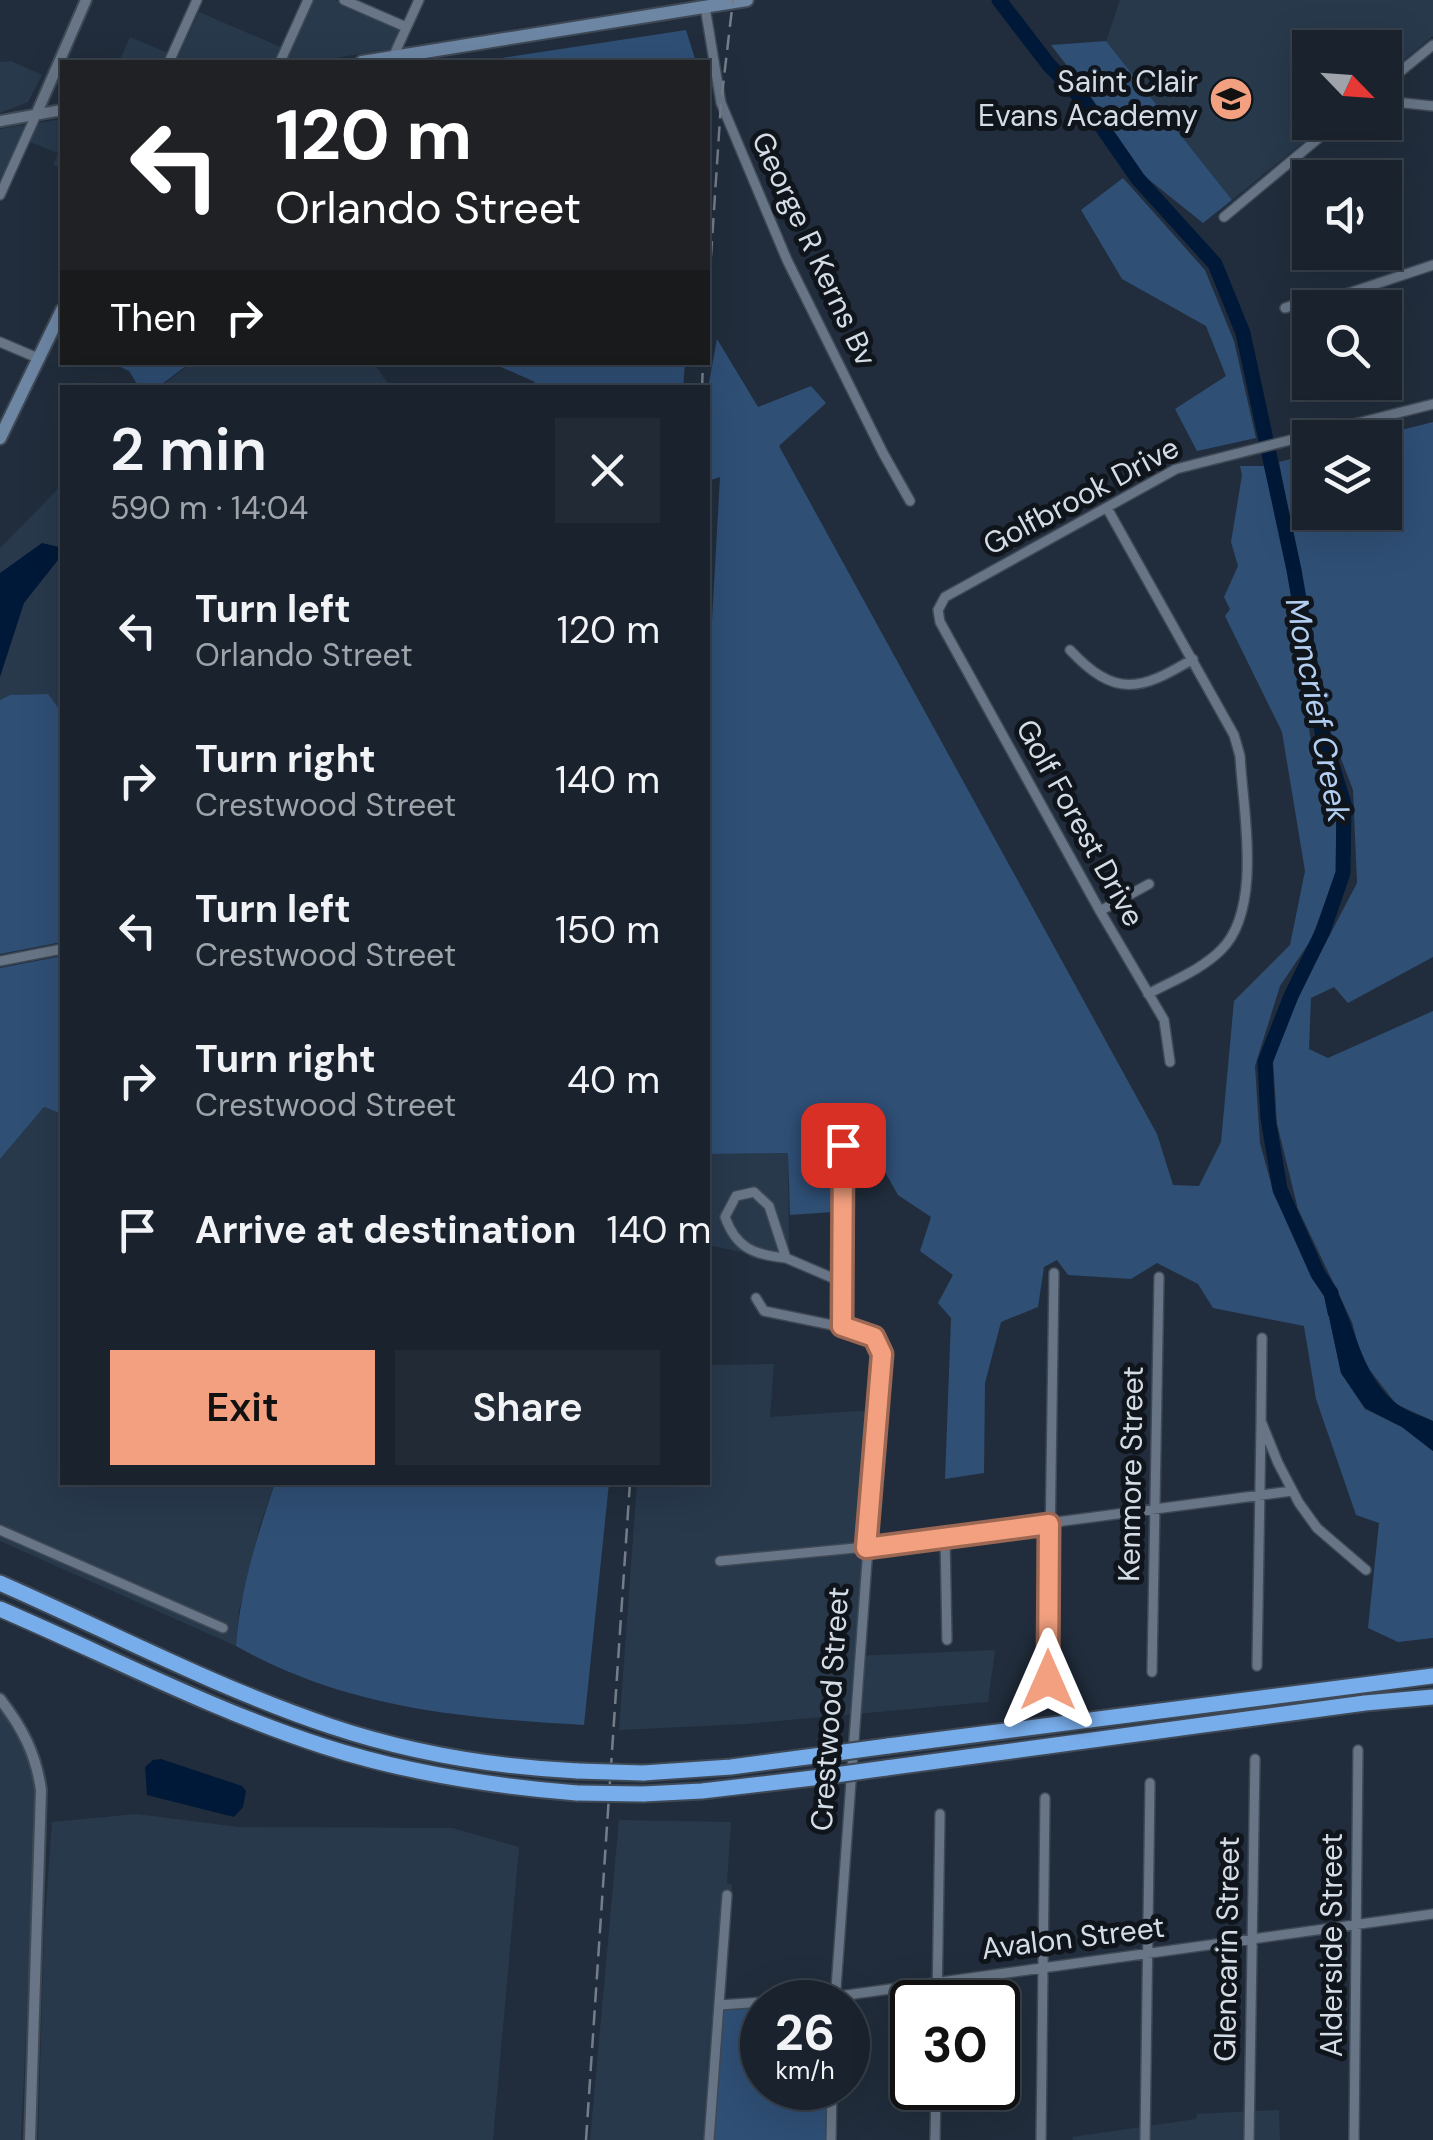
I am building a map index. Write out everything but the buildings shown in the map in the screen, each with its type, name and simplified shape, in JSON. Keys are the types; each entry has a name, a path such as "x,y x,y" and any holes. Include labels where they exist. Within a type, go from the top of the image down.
{"highway":[{"path":"0,1583 270,1704 330,1726 456,1758 578,1771 731,1767 1433,1676"},
{"path":"0,1610 319,1745 443,1778 577,1793 702,1791 1433,1698"}],"main road":[{"path":"378,60 682,5 705,7 747,0"},
{"path":"0,438 60,315"}],"street":[{"path":"0,194 86,0"},
{"path":"170,60 197,0"},
{"path":"281,60 308,0"},
{"path":"344,0 406,27"},
{"path":"393,58 418,0"},
{"name":"George R Kerns Bv","path":"705,7 721,103 787,260 910,501"},
{"path":"1402,70 1433,45"},
{"path":"1402,103 1433,106"},
{"path":"0,121 60,110"},
{"path":"1224,218 1317,140"},
{"path":"1285,308 1308,300 1322,302 1433,265"},
{"path":"0,342 40,360"},
{"name":"Golfbrook Drive","path":"938,610 945,596 1176,469 1433,404"},
{"path":"1107,508 1234,735 1240,756 1246,904 1237,928 1218,953 1148,994"},
{"name":"Golf Forest Drive","path":"938,610 940,622 1164,1020 1170,1062"},
{"path":"1070,650 1092,673 1120,684 1152,682 1192,659"},
{"path":"1100,911 1149,884"},
{"path":"0,961 60,950"},
{"path":"756,1298 764,1311 842,1326 843,1145"},
{"path":"786,1258 769,1206 754,1192 736,1196 725,1217 732,1237 750,1252 786,1258 842,1282"},
{"path":"1048,1680 1054,1273"},
{"name":"Kenmore Street","path":"1152,1672 1159,1277"},
{"name":"Crestwood Street","path":"836,1980 882,1354 874,1337 842,1326"},
{"path":"1257,1666 1262,1338"},
{"path":"1262,1421 1292,1491 1326,1539 1366,1570"},
{"path":"720,1561 866,1548 1292,1491"},
{"path":"0,1530 222,1628"},
{"path":"945,1538 947,1640"},
{"path":"0,1699 19,1724 34,1754 42,1790 30,2140"},
{"name":"Alderside Street","path":"1354,2140 1358,1750"},
{"name":"Glencarin Street","path":"1249,2140 1255,1759"},
{"path":"1145,2140 1150,1783"},
{"path":"1040,2140 1046,1798"},
{"path":"938,1980 940,1814"},
{"path":"709,2140 727,1895"},
{"name":"Avalon Street","path":"938,1980 1433,1914"},
{"name":"Avalon Street","path":"719,2005 740,2004"},
{"path":"830,2140 831,2110"},
{"path":"935,2140 936,2110"}],"shaded area":[{"path":"314,0 335,0 410,32 403,47 323,60 120,60 130,37 178,57 199,12 290,51"},
{"name":"Saint Clair Evans Academy","path":"1120,0 1433,0 1433,36 1402,61 1402,30 1292,30 1292,140 1306,140 1232,200 1106,41"},
{"path":"686,30 695,60 489,60"},
{"path":"1106,41 1232,200 1203,223 1143,175 1051,45"},
{"path":"11,61 42,75 28,102 0,113 0,62"},
{"path":"60,119 60,168 53,165 58,153 20,138 0,182 0,129"},
{"path":"1123,178 1205,270 1234,341 1256,438 1197,451 1175,409 1226,376 1206,326 1122,279 1081,210"},
{"path":"717,339 758,407 811,386 826,403 779,446 1157,1134 1173,1185 1199,1186 1221,1142 1234,1001 1290,945 1305,871 1282,732 1225,616 1230,609 1224,597 1238,566 1231,542 1242,475 1240,466 1264,466 1290,569 1310,736 1336,803 1336,873 1311,940 1280,986 1255,1066 1260,1143 1274,1195 1325,1298 1341,1373 1365,1409 1402,1427 1433,1451 1433,1638 1398,1642 1368,1628 1379,1523 1356,1515 1316,1399 1304,1326 1213,1308 1198,1284 1157,1263 1131,1279 1068,1275 1057,1260 1044,1267 1038,1307 1001,1322 985,1383 984,1473 945,1479 951,1318 938,1303 953,1275 920,1251 931,1217 898,1195 863,1133 832,1136 833,1212 790,1215 788,1153 710,1154 710,657 720,477 710,480 709,385"},
{"path":"116,365 187,365 161,385 138,385 129,371"},
{"path":"189,365 374,365 390,385 163,385"},
{"path":"497,365 685,365 683,385 533,385 535,382"},
{"path":"1433,422 1433,957 1348,1003 1334,987 1311,998 1309,1049 1328,1058 1433,1011 1433,1421 1396,1404 1362,1360 1352,1322 1298,1209 1277,1124 1273,1059 1303,986 1357,883 1353,790 1330,730 1279,462 1292,459 1292,530 1402,530 1402,430"},
{"path":"60,487 60,710 47,694 10,695 0,700 0,548"},
{"path":"42,543 59,547 58,560 24,603 0,677 0,573"},
{"path":"48,694 60,710 60,942 0,954 0,700 10,695"},
{"path":"60,956 60,1113 44,1107 0,1159 0,968"},
{"path":"44,1107 60,1113 60,1485 274,1485 239,1611 236,1646 0,1541 0,1159"},
{"path":"788,1153 789,1262 710,1245 710,1154"},
{"path":"1339,1295 1376,1381 1401,1407 1433,1421 1433,1451 1402,1427 1365,1408 1341,1373 1325,1298"},
{"path":"774,1364 770,1417 873,1410 855,1656 995,1650 988,1702 746,1724 619,1730 637,1485 710,1485 710,1365"},
{"path":"274,1485 609,1485 584,1725 405,1706 319,1684 236,1646 256,1543"},
{"path":"0,1708 25,1751 35,1788 21,2140 0,2140"},
{"path":"161,1759 242,1786 246,1791 243,1807 234,1817 147,1795 145,1767"},
{"path":"136,1814 239,1827 452,1828 519,1847 493,2140 38,2140 44,1933 52,1822"},
{"path":"619,1820 731,1822 727,1883 732,1885 714,2140 590,2140"},
{"path":"740,2009 740,2110 826,2110 825,2140 714,2140 723,2010"},
{"path":"1279,2110 1280,2140 1072,2137 1196,2119 1197,2114"}],"waterway":[{"name":"Moncrief Creek","path":"999,0 1049,65 1084,101 1138,179 1215,264 1243,333 1294,570 1322,732 1344,804 1343,873 1323,931 1265,1062 1268,1118 1280,1189 1318,1274 1331,1293 1335,1312"}],"railway":[{"path":"710,271 721,103 733,0"},
{"path":"702,385 703,365"},
{"path":"586,2140 630,1485"}],"place":[{"name":"Saint Clair Evans Academy","path":"1231,99"}],"route":[{"path":"843,1145 842,1326 874,1337 882,1354 866,1548 1049,1524 1048,1680"}]}
